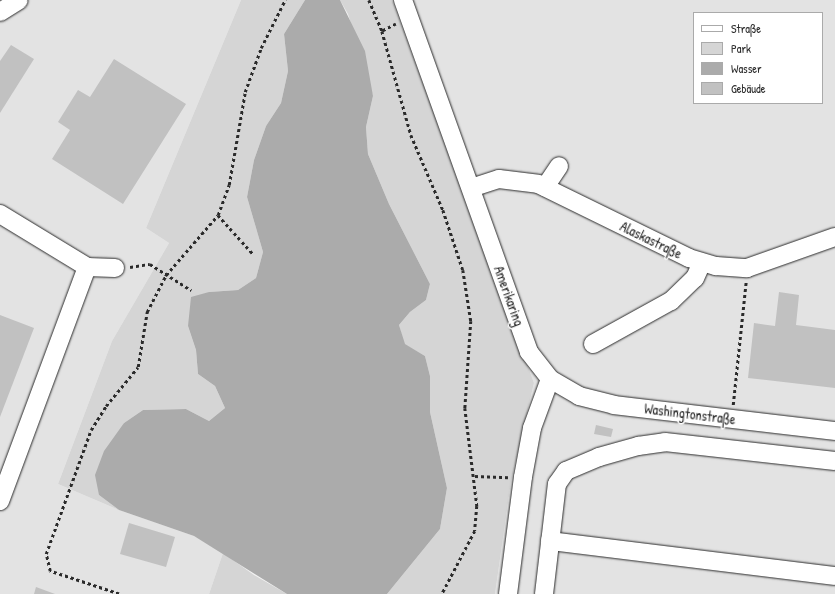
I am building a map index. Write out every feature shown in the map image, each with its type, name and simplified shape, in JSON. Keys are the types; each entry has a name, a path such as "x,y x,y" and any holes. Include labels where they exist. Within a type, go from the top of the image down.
{"street":[{"path":"0,12 19,0"},
{"name":"Amerikaring","path":"403,0 472,188 529,352 550,379"},
{"path":"545,188 558,166"},
{"name":"Alaskastraße","path":"472,188 499,179 538,184 689,258 702,262 747,268 835,238"},
{"path":"0,214 87,266 115,268"},
{"path":"592,344 670,301 695,278 702,262"},
{"path":"0,501 87,266"},
{"path":"508,594 522,477 532,428 550,379"},
{"name":"Washingtonstraße","path":"550,379 579,396 614,405 835,431"},
{"path":"544,594 557,484 566,471 599,457 638,446 665,442 713,446 835,461"},
{"path":"550,541 835,576"}],"path":[{"path":"119,594 50,571 46,554 91,430 106,406 138,367 147,312 166,275 218,215 229,185 244,92 261,48 285,0"},
{"path":"369,0 382,31 411,135 443,210 463,270 470,321 465,408 478,506 475,531 442,594"},
{"path":"382,31 410,18"},
{"path":"218,215 253,254"},
{"path":"115,268 150,264 192,290"},
{"path":"732,419 747,268"},
{"path":"475,476 522,477"}],"shaded area":[{"path":"0,0 241,0 146,228 169,243 112,341 58,484 119,510 194,536 223,553 209,594 0,594"},
{"path":"392,0 835,0 835,594 495,594 511,482 534,383"}],"green space":[{"path":"241,0 305,0 284,34 288,71 281,103 266,126 254,160 247,197 263,252 256,278 238,290 209,292 188,326 196,350 198,374 215,386 225,408 209,421 186,409 143,410 124,423 99,495 119,510 58,484 112,341 169,243 146,228"},
{"path":"340,0 392,0 534,383 511,482 495,594 387,594 440,529 447,488 430,412 430,376 425,356 404,344 399,325 410,312 426,300 430,284 389,204 368,154 366,127 373,96 348,14"},
{"path":"223,553 254,575 287,594 209,594"}],"water":[{"path":"305,0 340,0 365,51 373,96 366,127 368,154 389,204 430,284 426,300 410,312 399,325 405,344 425,356 430,376 430,412 447,488 440,529 387,594 287,594 194,536 119,510 99,495 95,475 104,451 124,423 143,410 186,409 209,421 225,408 215,386 198,374 196,350 188,326 191,297 209,292 238,290 256,278 263,252 247,197 254,160 266,126 281,103 288,71 284,34"}],"building":[{"path":"11,45 34,59 0,113 0,61"},
{"path":"114,59 186,104 123,204 52,159 70,130 58,122 78,90 90,97"},
{"path":"779,292 799,295 796,325 835,330 835,388 748,378 754,323 775,326"},
{"path":"0,315 34,328 0,417"},
{"path":"596,425 613,429 611,437 594,434"},
{"path":"129,523 175,537 166,567 120,554"},
{"path":"36,587 55,594 34,594"}]}
